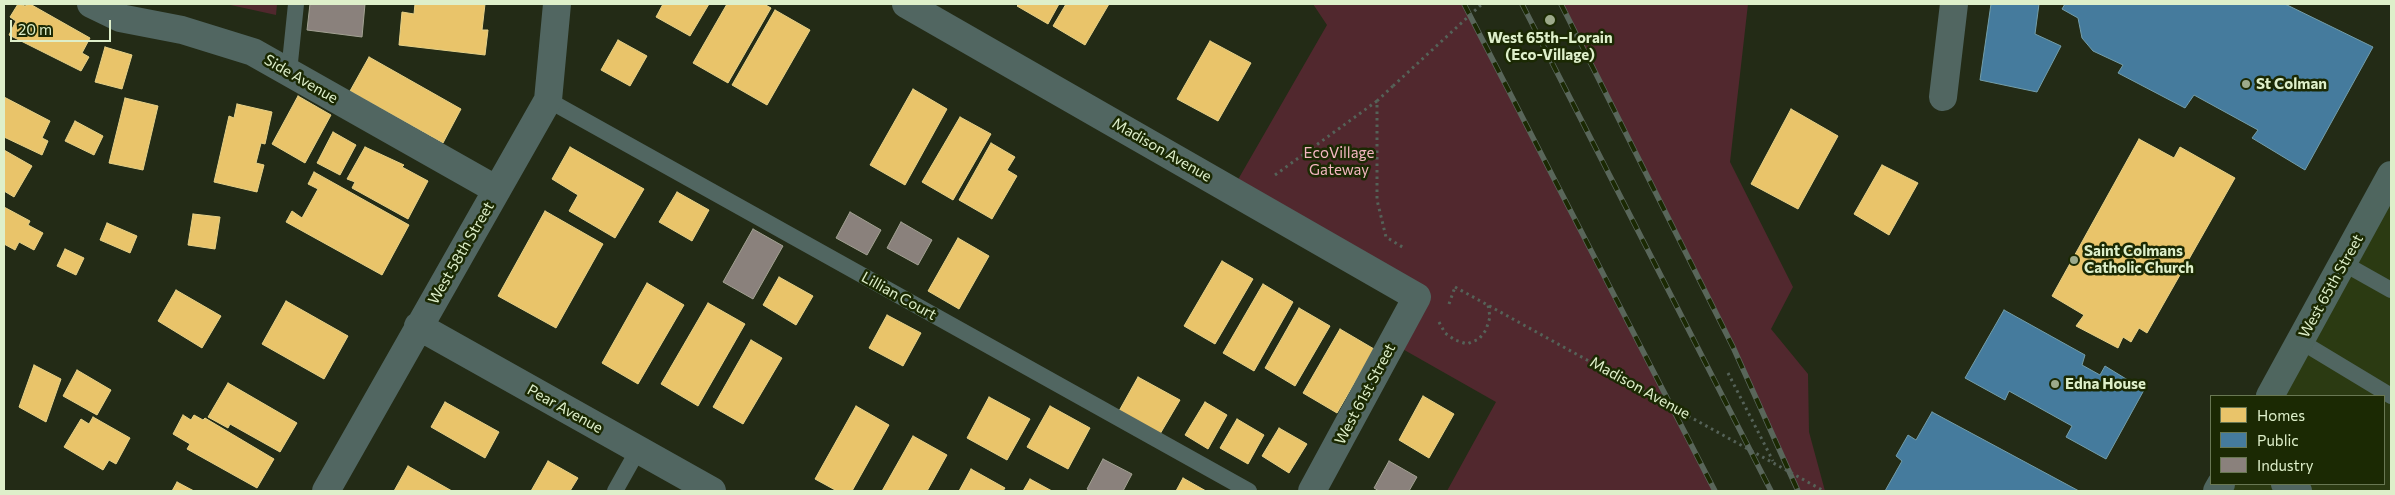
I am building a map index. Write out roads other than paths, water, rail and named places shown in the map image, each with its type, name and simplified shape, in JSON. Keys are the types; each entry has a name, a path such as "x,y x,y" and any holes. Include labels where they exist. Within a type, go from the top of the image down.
{"street":[{"name":"Side Avenue","path":"90,4 120,18 182,30 252,52 497,190"},
{"name":"West 58th Street","path":"326,491 548,100 557,4"},
{"name":"Madison Avenue","path":"906,4 1417,297"},
{"path":"1943,97 1954,4"},
{"name":"West 65th Street","path":"2271,395 2391,175"},
{"name":"West 61st Street","path":"1312,491 1417,297"},
{"name":"Pear Avenue","path":"418,326 712,491"},
{"path":"2287,485 2298,491"}],"lane":[{"path":"289,72 296,4"},
{"name":"Lillian Court","path":"548,100 1249,491"},
{"path":"2343,263 2391,290"},
{"path":"2300,341 2391,396"},
{"path":"615,491 638,450"}],"railway":[{"path":"1464,4 1715,491"},
{"path":"1522,4 1771,491"},
{"path":"1561,4 1733,347 1798,491"}],"place":[{"name":"West 65th–Lorain (Eco-Village)","path":"1550,20"},
{"name":"St Colman","path":"2246,84"},
{"name":"Saint Colmans Catholic Church","path":"2074,260"},
{"name":"Edna House","path":"2055,384"}],"park label":[{"name":"EcoVillage Gateway","path":"1339,162"}]}
